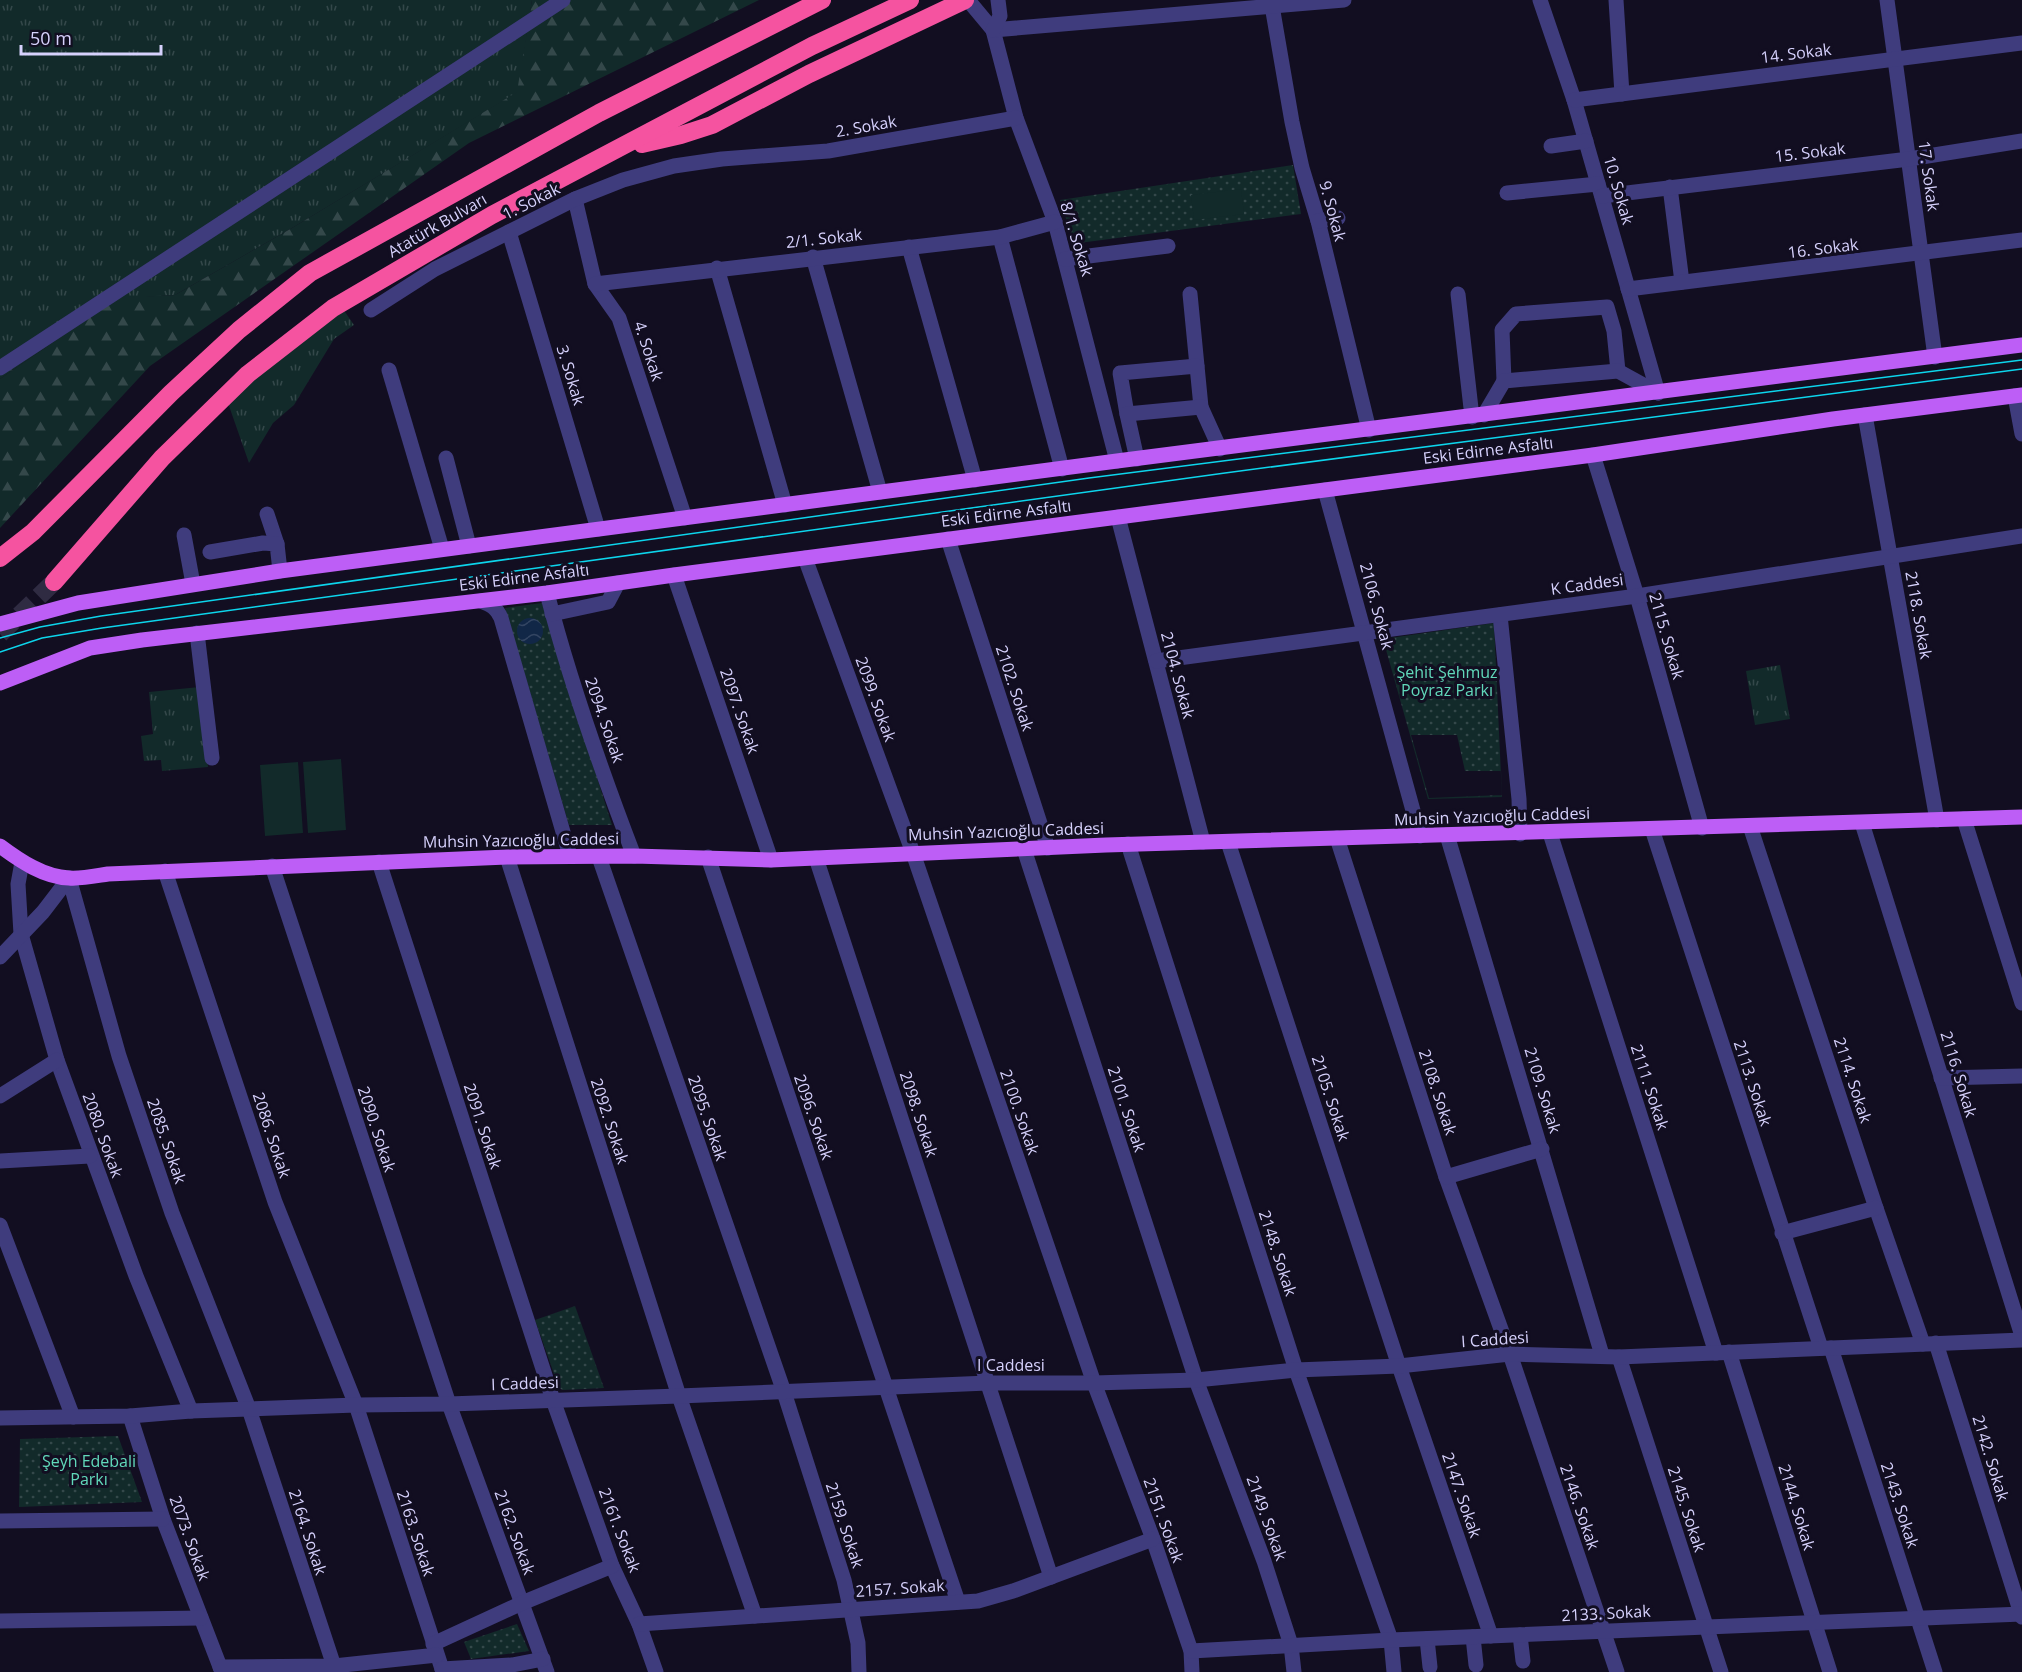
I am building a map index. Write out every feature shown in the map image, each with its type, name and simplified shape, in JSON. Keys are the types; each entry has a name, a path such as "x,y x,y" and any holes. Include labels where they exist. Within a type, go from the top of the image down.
{"highway":[{"name":"Atatürk Bulvarı","path":"0,558 33,532 171,393 222,346 310,273 599,113 822,0"},
{"name":"Atatürk Bulvarı","path":"54,582 170,451 248,374 333,308 492,215 812,46 910,0"},
{"path":"617,150 712,125 809,75 966,0"}],"main road":[{"path":"0,624 78,603 280,571 2022,345"},
{"name":"Eski Edirne Asfaltı","path":"0,683 90,648 142,639 547,593 1593,455 1865,415 2019,396"},
{"name":"Muhsin Yazıcıoğlu Caddesi","path":"0,846 38,870 69,878 165,871 507,857 634,856 771,860 1128,844 2022,818"}],"street":[{"path":"0,368 564,0"},
{"name":"8/1. Sokak","path":"966,0 993,30 1016,118 1055,222 1117,461"},
{"name":"8/1. Sokak","path":"993,30 1000,16 998,0"},
{"path":"993,30 1272,2 1344,0"},
{"name":"10. Sokak","path":"1540,0 1574,99 1658,393"},
{"path":"1616,0 1622,94"},
{"name":"17. Sokak","path":"1887,0 1935,357"},
{"name":"9. Sokak","path":"1272,2 1302,168 1318,221 1369,430"},
{"name":"14. Sokak","path":"1574,99 2022,43"},
{"name":"2. Sokak","path":"722,159 828,151 1016,118"},
{"path":"1551,146 1586,141"},
{"name":"15. Sokak","path":"1507,193 1670,187 1909,159 2022,141"},
{"name":"1. Sokak","path":"371,310 435,269 575,199 623,180 674,166 722,159"},
{"path":"1670,187 1667,204 1682,282"},
{"name":"4. Sokak","path":"575,199 595,284 619,318 685,518"},
{"path":"1318,221 1338,218"},
{"name":"2/1. Sokak","path":"595,284 717,268 1000,237 1055,222"},
{"name":"3. Sokak","path":"509,232 598,529"},
{"path":"1000,237 1062,469"},
{"name":"16. Sokak","path":"1628,289 1875,265 1922,253 2022,240"},
{"path":"1065,259 1168,246"},
{"path":"909,247 975,480"},
{"path":"813,257 880,492"},
{"path":"717,268 785,505"},
{"path":"1190,294 1201,407 1220,449"},
{"path":"1458,294 1478,416"},
{"path":"1478,416 1504,381 1502,330 1516,314 1607,307 1614,331 1618,371"},
{"path":"1137,459 1120,373 1197,366"},
{"path":"389,370 442,549"},
{"path":"1504,381 1618,371 1658,393"},
{"path":"2019,396 2022,434"},
{"path":"1127,414 1201,407"},
{"name":"2118. Sokak","path":"1865,415 1937,820"},
{"name":"2115. Sokak","path":"1593,455 1637,596 1701,828"},
{"path":"446,458 469,546"},
{"name":"2106. Sokak","path":"1325,490 1420,836"},
{"path":"267,514 277,544 280,571"},
{"name":"2104. Sokak","path":"1118,517 1203,842"},
{"path":"184,535 193,584"},
{"name":"K Caddesi","path":"1156,661 1637,596 2022,536"},
{"name":"2102. Sokak","path":"948,539 1048,848"},
{"path":"210,552 263,543 277,544"},
{"name":"2099. Sokak","path":"805,558 913,853"},
{"name":"2097. Sokak","path":"675,575 771,860"},
{"path":"552,614 608,602 618,583"},
{"path":"547,593 571,609"},
{"name":"2094. Sokak","path":"547,593 567,664 611,796 634,856"},
{"path":"481,601 498,611 501,618 570,856"},
{"path":"1500,615 1519,799 1520,834"},
{"path":"197,633 212,758"},
{"path":"1964,819 2022,1003"},
{"name":"2116. Sokak","path":"1862,823 2022,1338"},
{"name":"2114. Sokak","path":"1750,826 1876,1208 1930,1344"},
{"name":"2113. Sokak","path":"1652,829 1782,1233 1826,1348"},
{"name":"2111. Sokak","path":"1550,832 1723,1353"},
{"name":"2109. Sokak","path":"1447,835 1602,1355"},
{"name":"2108. Sokak","path":"1337,838 1446,1177 1510,1354"},
{"name":"2105. Sokak","path":"1228,842 1399,1366"},
{"name":"2148. Sokak","path":"1128,844 1296,1371 1391,1640 1394,1672"},
{"name":"2101. Sokak","path":"1024,849 1196,1380"},
{"name":"2100. Sokak","path":"913,853 1094,1383"},
{"name":"2095. Sokak","path":"599,856 784,1392"},
{"name":"2092. Sokak","path":"507,857 679,1396 755,1616"},
{"name":"2096. Sokak","path":"708,858 958,1602"},
{"name":"2098. Sokak","path":"816,858 1051,1577"},
{"name":"2080. Sokak","path":"22,862 18,884 21,934 57,1060 90,1156 190,1411"},
{"name":"2091. Sokak","path":"379,862 553,1400"},
{"name":"2090. Sokak","path":"272,866 449,1404"},
{"name":"2086. Sokak","path":"165,871 275,1202 356,1405"},
{"path":"0,957 43,912 69,878"},
{"name":"2085. Sokak","path":"69,878 134,1101 172,1213 249,1409"},
{"path":"0,1096 57,1060"},
{"path":"1941,1078 2022,1076"},
{"path":"1446,1177 1542,1149"},
{"path":"0,1161 90,1156"},
{"path":"1782,1233 1876,1208"},
{"path":"0,1225 73,1417"},
{"name":"I Caddesi","path":"0,1419 988,1383 1196,1380 1296,1371 1399,1366 1510,1354 1619,1357 2022,1338"},
{"name":"2142. Sokak","path":"1930,1344 2022,1615"},
{"name":"2143. Sokak","path":"1826,1348 1935,1672"},
{"name":"2144. Sokak","path":"1723,1353 1830,1672"},
{"name":"2146. Sokak","path":"1510,1354 1617,1672"},
{"name":"2145. Sokak","path":"1619,1357 1721,1672"},
{"name":"2147. Sokak","path":"1399,1366 1491,1636"},
{"name":"2149. Sokak","path":"1196,1380 1264,1561 1291,1645 1294,1672"},
{"name":"2151. Sokak","path":"1094,1383 1154,1539 1191,1651 1192,1672"},
{"name":"2159. Sokak","path":"784,1392 844,1580 858,1643 859,1672"},
{"name":"2161. Sokak","path":"553,1400 612,1566 639,1624 656,1672"},
{"name":"2162. Sokak","path":"449,1404 545,1666"},
{"name":"2163. Sokak","path":"356,1405 439,1660"},
{"name":"2164. Sokak","path":"249,1409 333,1666"},
{"name":"2073. Sokak","path":"130,1416 163,1519 221,1669"},
{"path":"0,1521 163,1519"},
{"name":"2157. Sokak","path":"639,1624 851,1610 987,1598 1013,1591 1154,1539"},
{"path":"439,1660 522,1603 612,1566"},
{"name":"2133. Sokak","path":"1191,1651 1391,1640 2022,1615"},
{"path":"0,1621 201,1618"},
{"path":"1520,1635 1523,1661"},
{"path":"1473,1637 1476,1665"},
{"path":"1427,1639 1430,1667"},
{"path":"221,1669 439,1660 545,1666"}],"green space":[{"path":"0,0 532,0 518,92 292,228 175,295 116,299 0,379"},
{"path":"532,0 759,0 469,143 150,366 0,528 0,379 117,298 175,295 292,228 517,92"},
{"path":"1293,165 1301,214 1079,243 1071,234 1060,200"},
{"path":"1241,189 1244,214 1194,220 1191,195"},
{"path":"343,309 354,325 334,339 294,405 273,423 249,463 228,403 249,382"},
{"path":"542,603 612,825 569,825 505,608"},
{"name":"Şehit Şehmuz Poyraz Parkı","path":"1494,623 1501,771 1465,771 1457,735 1411,735 1429,798 1502,795 1502,797 1428,799 1383,639"},
{"path":"1780,665 1790,719 1755,725 1746,671"},
{"path":"200,687 208,767 162,771 161,760 144,761 141,736 153,734 149,692"},
{"path":"341,759 346,830 308,833 303,762"},
{"path":"298,762 303,833 265,836 260,765"},
{"path":"575,1306 604,1388 563,1390 559,1388 535,1320"},
{"name":"Şeyh Edebali Parkı","path":"118,1436 142,1502 19,1507 20,1439"},
{"path":"517,1624 529,1651 471,1659 464,1642"}],"water":[{"path":"530,618 539,622 543,631 539,640 530,644 521,640 517,631 521,622"}],"tunnel":[{"path":"0,634 54,582"}],"tram line":[{"path":"0,638 40,627 101,616 1089,478 2022,360"},
{"path":"0,652 42,638 102,628 1225,473 2022,369"}]}
